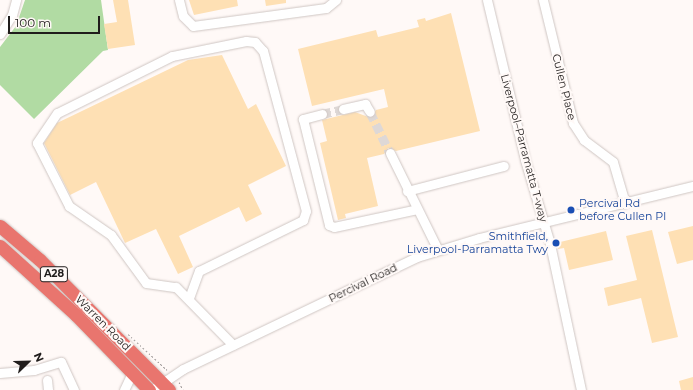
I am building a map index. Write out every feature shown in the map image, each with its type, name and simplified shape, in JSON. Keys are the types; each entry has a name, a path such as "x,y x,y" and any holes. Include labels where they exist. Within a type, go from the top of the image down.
{"highway":[{"name":"Warren Road","path":"0,226 40,260 152,388"},
{"name":"Warren Road","path":"0,246 76,315 132,373 152,388"}],"street":[{"path":"0,34 12,14 16,0"},
{"path":"179,0 183,16 193,26 326,8 336,0"},
{"name":"Liverpool–Parramatta T-way","path":"487,0 544,222 580,390"},
{"name":"Cullen Place","path":"543,0 573,123 584,140 614,162 625,202"},
{"path":"189,298 198,271 302,220 306,211 263,51 255,42 246,41 172,56 57,113 37,140 41,154 69,206 112,235 146,283 171,286 189,298 234,345"},
{"path":"343,109 364,104 370,112"},
{"path":"322,114 303,119 329,225 334,227 417,210"},
{"path":"390,153 438,250"},
{"path":"407,190 504,166"},
{"name":"Percival Road","path":"152,388 234,345 438,250 532,225 693,186"},
{"path":"0,373 34,370 61,362 74,390"},
{"path":"124,390 132,373"},
{"path":"47,380 48,390"}],"green space":[{"path":"25,0 101,0 108,50 103,51 34,119 0,85 0,47 16,26"}],"building":[{"path":"113,0 128,0 135,45 108,49 104,24 117,22"},
{"path":"189,0 237,0 238,6 194,15"},
{"path":"265,0 286,0 286,3 266,6"},
{"path":"451,13 480,131 396,151 388,148 384,154 367,158 378,206 345,214 346,218 338,220 320,143 327,141 322,120 355,112 371,118 376,110 388,107 384,89 312,106 298,49 376,30 378,37 419,27 417,20 425,18 426,21"},
{"path":"222,55 248,109 256,104 286,166 248,185 262,214 246,222 239,207 179,236 193,267 178,274 156,229 125,243 96,182 70,195 44,143 57,123 188,60"},
{"path":"693,226 693,260 677,264 668,232"},
{"path":"652,230 678,337 652,343 641,298 608,306 604,288 637,280 626,236"},
{"path":"606,231 613,260 569,270 564,248 558,249 556,243"},
{"path":"693,377 693,390 681,390 679,381"}],"tunnel":[{"path":"322,114 343,109"},
{"path":"370,112 390,153"}],"place":[{"name":"Percival Rd before Cullen Pl","path":"571,210"},
{"name":"Smithfield, Liverpool-Parramatta Twy","path":"556,243"}]}
